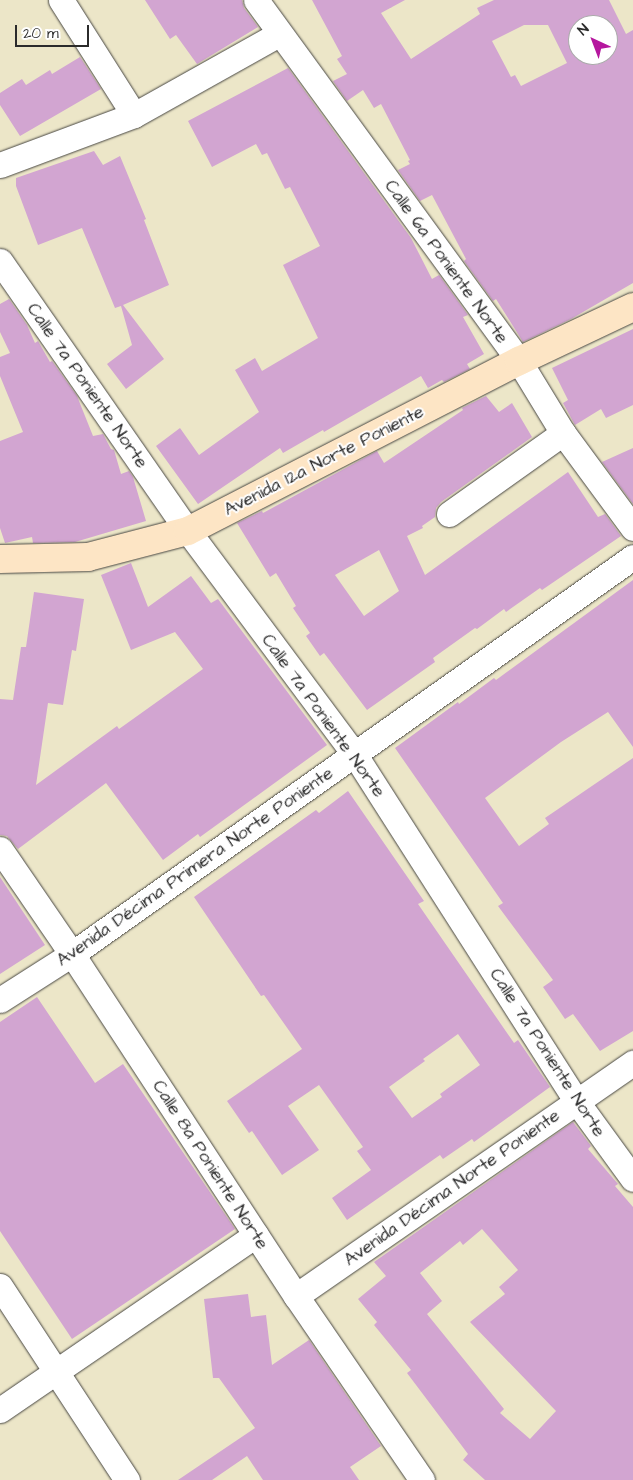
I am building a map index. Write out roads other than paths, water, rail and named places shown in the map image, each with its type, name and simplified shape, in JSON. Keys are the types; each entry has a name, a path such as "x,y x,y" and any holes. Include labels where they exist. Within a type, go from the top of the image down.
{"street":[{"path":"62,0 134,115"},
{"name":"Calle 6a Poniente Norte","path":"256,0 519,361 563,432 633,528"},
{"path":"0,165 134,115 279,34"},
{"name":"Calle 7a Poniente Norte","path":"0,261 188,531 354,755 577,1102 633,1179"},
{"name":"Avenida 12a Norte Poniente","path":"0,559 88,557 188,531 519,361 633,307"},
{"path":"450,514 563,432"},
{"name":"Avenida Décima Primera Norte Poniente","path":"0,1000 72,954 633,557"},
{"name":"Calle 8a Poniente Norte","path":"0,849 72,954 296,1296 422,1480"},
{"name":"Avenida Décima Norte Poniente","path":"296,1296 633,1063"},
{"path":"0,1410 256,1235"},
{"path":"0,1286 127,1480"}]}
